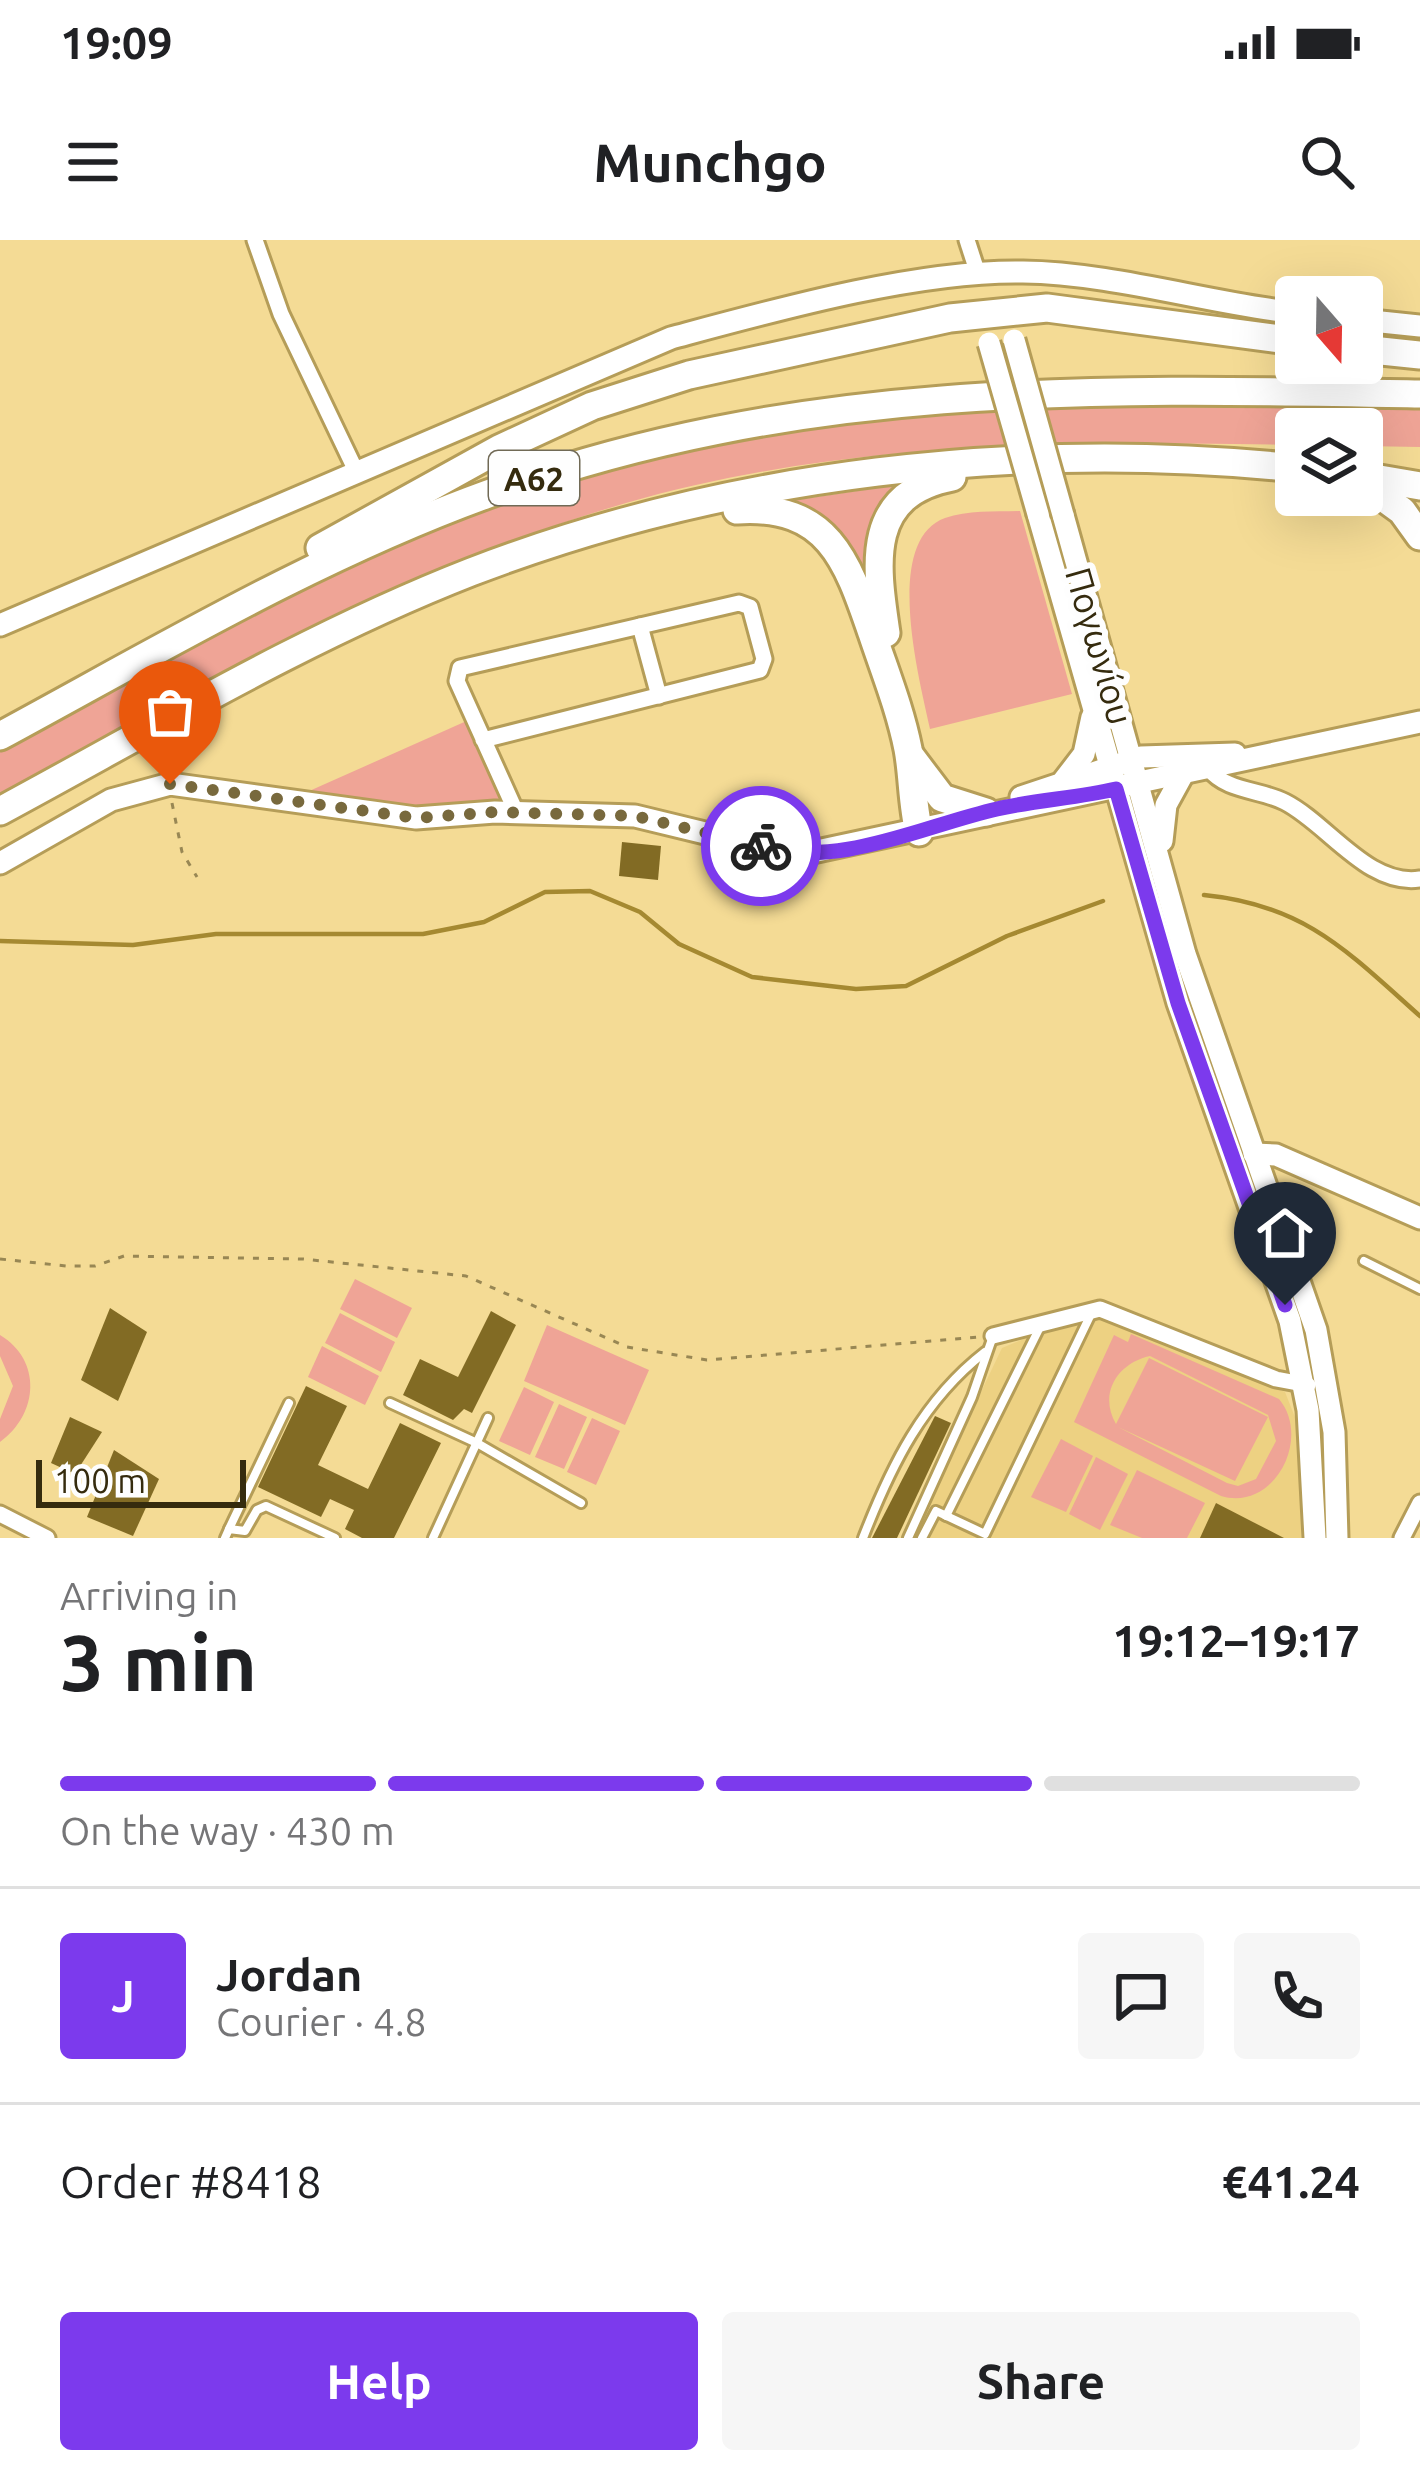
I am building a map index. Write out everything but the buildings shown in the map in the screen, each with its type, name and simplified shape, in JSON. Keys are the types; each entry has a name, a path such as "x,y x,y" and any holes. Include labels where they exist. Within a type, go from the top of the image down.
{"highway":[{"path":"144,658 222,604 499,449 592,406 689,375 993,310 1075,310 1275,338"},
{"path":"1383,352 1420,356"},
{"name":"Α62","path":"0,736 314,568 428,517 604,456 743,424 884,402 1025,390 1420,394"},
{"path":"889,676 877,555 891,513 929,482 1027,462"},
{"name":"Α62","path":"0,811 397,604 524,554 641,518 889,472 1027,462 1275,467"},
{"path":"1383,481 1420,486"},
{"path":"1383,496 1420,536"},
{"path":"641,518 751,509 810,525 847,564 889,676 915,764 926,830"},
{"path":"915,764 942,798 993,810"}],"street":[{"path":"255,240 281,314 356,471"},
{"path":"968,240 978,274"},
{"path":"0,626 671,338 978,274 1027,272 1275,310"},
{"name":"Πογωνίου","path":"993,310 1014,340 1063,515 1121,762 1116,789 1173,988 1316,1384 1315,1538"},
{"name":"Πογωνίου","path":"993,310 989,343 1092,698 1121,762 1139,784 1164,878 1310,1309 1336,1538"},
{"path":"1383,322 1420,326"},
{"path":"483,740 760,670 764,659 752,610 739,603 460,668 457,681 483,740 517,814"},
{"path":"640,626 659,696"},
{"path":"1064,780 1086,749 1092,698"},
{"path":"993,810 1116,789 1420,722"},
{"path":"0,863 111,800 170,784 416,818 517,814 652,818 791,852 838,849 926,830 1121,762 1181,753 1271,756"},
{"path":"1209,769 1232,786 1292,806 1388,877 1420,879"},
{"path":"1164,878 1163,818 1183,774"},
{"path":"1254,1154 1276,1155 1420,1218"},
{"path":"989,1344 1042,1322 1093,1309 1114,1312 1276,1379 1316,1384"},
{"path":"1402,1538 1420,1503"},
{"path":"0,1514 47,1538"}],"lane":[{"path":"1364,1261 1420,1289"},
{"path":"922,1538 935,1511 985,1534 1093,1309"},
{"path":"946,1516 1042,1322"},
{"path":"862,1538 926,1410 951,1378 989,1344"},
{"path":"908,1538 973,1397 989,1344"},
{"path":"289,1403 227,1534 242,1533 257,1510 266,1506 335,1538"},
{"path":"390,1403 477,1443 580,1503"},
{"path":"433,1538 488,1418"}],"path":[{"path":"170,784 182,851 197,877"},
{"path":"0,1258 66,1267 95,1266 124,1256 303,1258 466,1276 627,1347 707,1360 989,1344"}],"shaded area":[{"path":"1167,403 1420,407 1420,447 1383,446 1383,408 1275,408 1275,445 959,449 791,467 708,482 543,530 383,595 228,672 0,796 0,752 224,629 456,522 618,467 753,436 890,417"},
{"path":"917,482 866,588 776,503"},
{"path":"1020,511 1072,694 930,729 910,614 915,554 926,532 945,518"},
{"path":"471,719 502,800 441,813 307,792"},
{"path":"355,1279 412,1308 397,1338 340,1309"},
{"path":"340,1313 395,1342 381,1372 325,1343"},
{"path":"1100,1319 1285,1392 1300,1430 1301,1538 911,1538 1002,1348 1062,1323"},
{"path":"547,1325 649,1370 625,1425 524,1381"},
{"path":"1131,1334 1279,1399 1291,1433 1289,1451 1271,1483 1240,1498 1221,1496 1074,1422 1114,1335 1128,1342","holes":["1150,1356 1268,1415 1276,1441 1256,1479 1238,1486 1118,1427 1235,1481 1268,1417 1149,1358 1116,1424 1110,1391 1120,1372"]},
{"path":"0,1335 23,1358 30,1387 22,1417 0,1442 0,1419 13,1386 0,1356"},
{"path":"322,1346 379,1376 365,1405 308,1377"},
{"path":"524,1387 554,1402 530,1455 499,1441"},
{"path":"559,1404 587,1417 564,1469 535,1457"},
{"path":"592,1418 620,1431 596,1485 567,1472"},
{"path":"1061,1439 1093,1456 1066,1512 1031,1497"},
{"path":"1096,1457 1128,1474 1100,1530 1069,1514"},
{"path":"1137,1470 1205,1503 1187,1538 1142,1538 1110,1525"}],"waterway":[{"path":"0,941 133,945 216,934 423,934 484,922 545,892 590,891 640,912 679,944 752,977 856,989 906,986 1007,936 1103,901"},
{"path":"1204,895 1270,909 1322,935 1420,1016"}],"way so far":[{"path":"170,784 416,818 495,812 635,816 761,846"}],"route":[{"path":"761,846 791,852 838,849 999,808 1116,789 1178,1003 1285,1305"}]}
